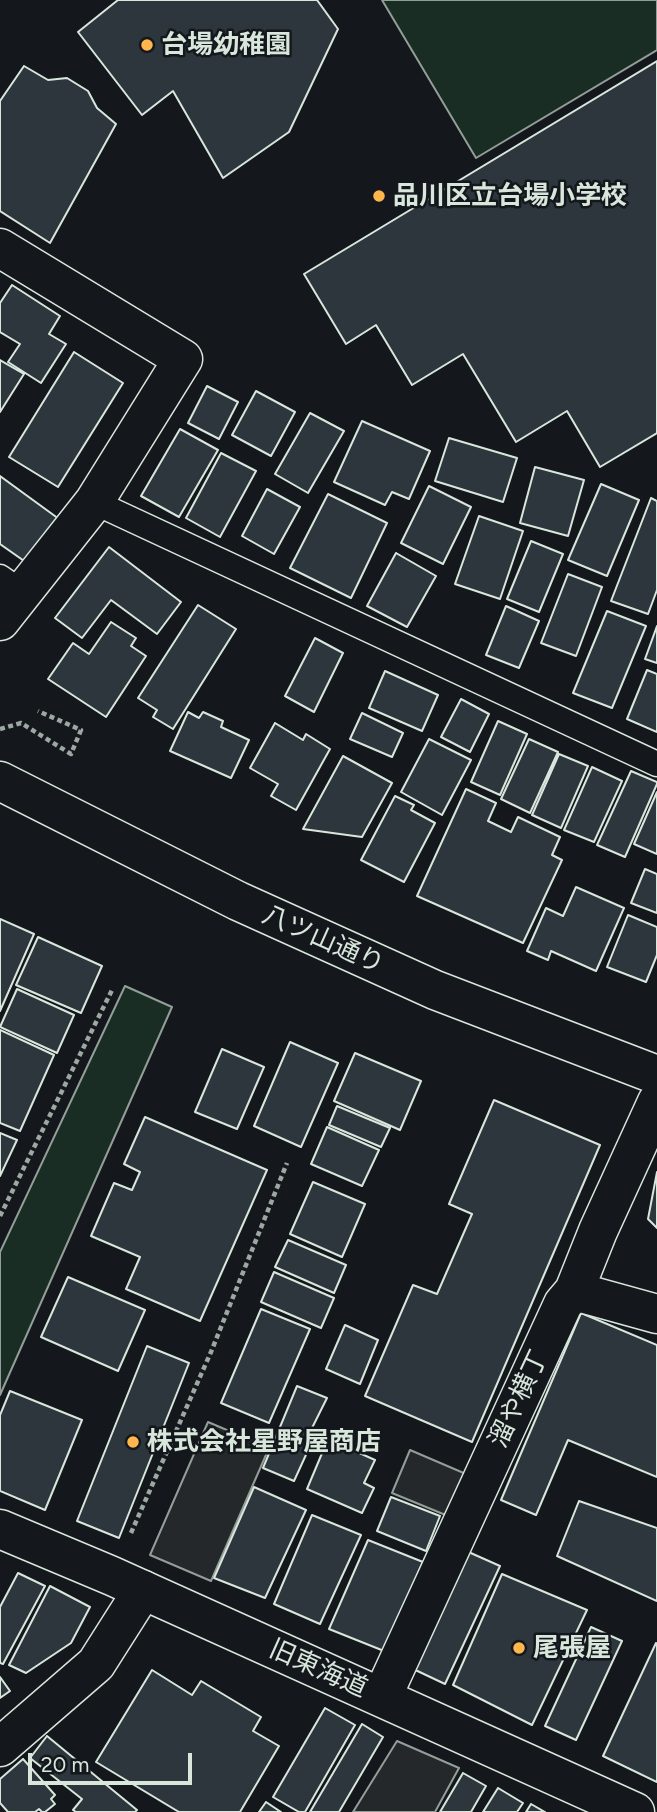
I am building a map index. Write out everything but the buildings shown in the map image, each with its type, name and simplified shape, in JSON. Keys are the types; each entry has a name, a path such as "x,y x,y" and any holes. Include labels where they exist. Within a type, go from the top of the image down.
{"street":[{"path":"0,248 183,359 94,502 8,597"},
{"name":"八ツ山通り","path":"0,781 238,901 435,990 657,1075"},
{"name":"溜や横丁","path":"382,1697 563,1304 574,1291 598,1231 657,1102"},
{"path":"574,1291 657,1314"},
{"name":"旧東海道","path":"0,1529 127,1583 635,1812"},
{"path":"0,1747 96,1664 127,1583"}],"lane":[{"path":"94,502 657,764"}],"path":[{"path":"0,729 21,723 71,754 81,730 38,711"},
{"path":"0,1216 113,988"},
{"path":"127,1583 211,1352 287,1163"}],"green space":[{"path":"382,0 657,0 657,50 476,158"},
{"path":"125,986 172,1007 0,1395 0,1252"}],"shaded area":[{"path":"208,1422 269,1448 211,1581 150,1555"},
{"path":"410,1450 466,1474 448,1516 392,1493"},
{"path":"397,1741 459,1768 435,1812 353,1812"}],"place":[{"name":"台場幼稚園","path":"147,45"},
{"name":"品川区立台場小学校","path":"379,196"},
{"name":"株式会社星野屋商店","path":"133,1442"},
{"name":"尾張屋","path":"519,1648"}]}
